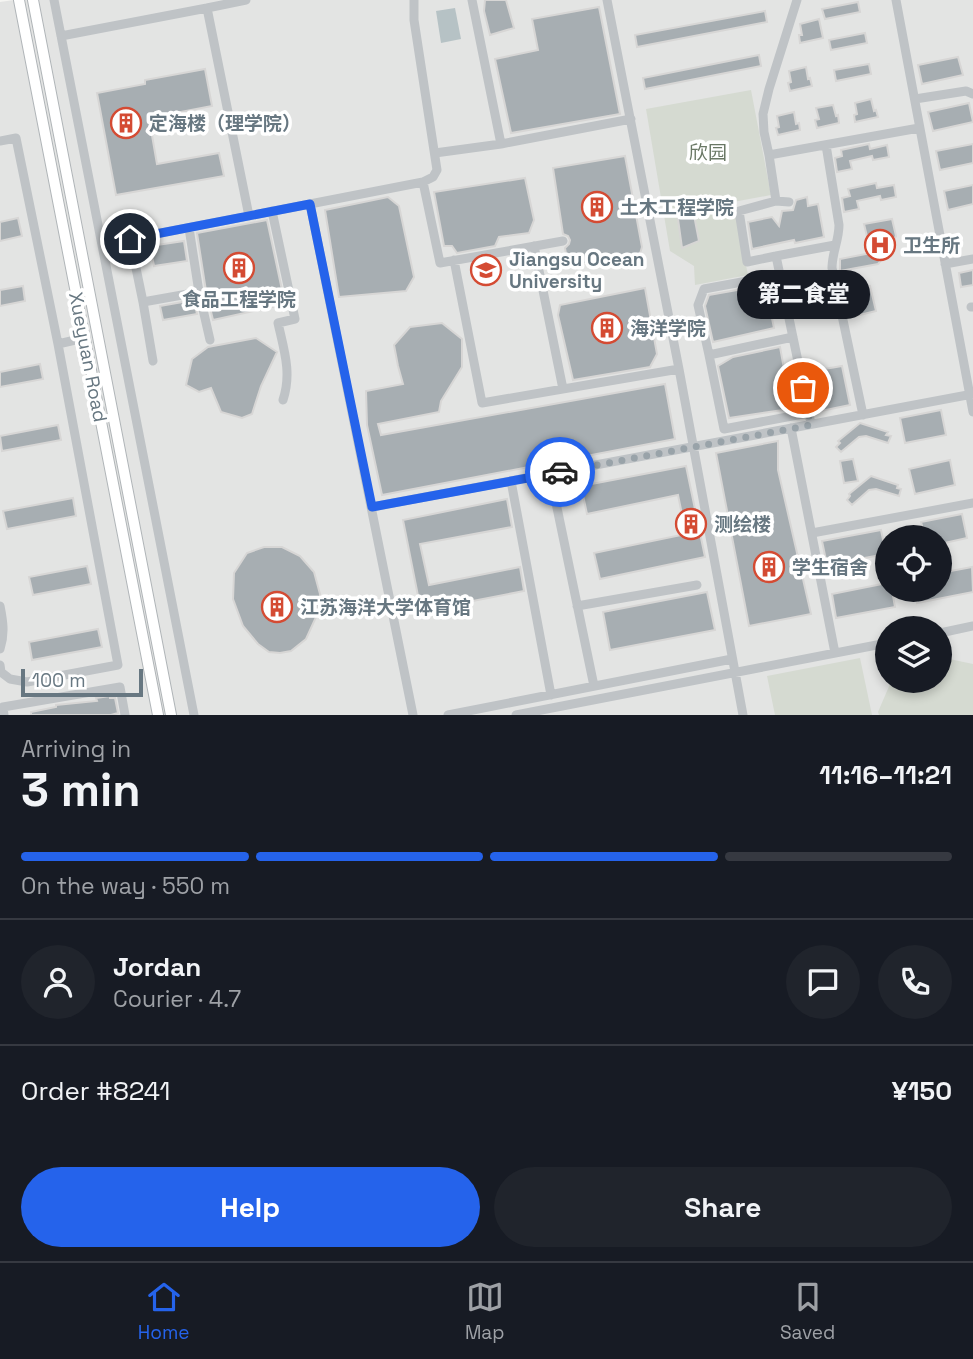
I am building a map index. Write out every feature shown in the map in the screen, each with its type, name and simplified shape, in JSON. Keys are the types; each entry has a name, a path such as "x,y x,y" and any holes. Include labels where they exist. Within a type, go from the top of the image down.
{"main road":[{"name":"Xueyuan Road","path":"19,0 158,715"},
{"name":"Xueyuan Road","path":"33,0 171,715"}],"lane":[{"path":"54,0 194,715"},
{"path":"61,36 246,0"},
{"path":"153,361 130,239 423,183 433,177 437,170 414,20 414,0"},
{"path":"472,0 501,144"},
{"path":"607,0 743,715"},
{"path":"776,201 763,114 797,0"},
{"path":"896,0 973,412"},
{"path":"207,8 249,216"},
{"path":"915,99 971,92"},
{"path":"435,153 501,144 631,119"},
{"path":"769,155 919,128"},
{"path":"0,141 16,138 58,344 117,665 27,682 10,679 1,672 0,665"},
{"path":"826,145 839,225 832,268 863,415"},
{"path":"423,183 440,263 563,241"},
{"path":"789,202 776,201 738,211 747,262 835,245"},
{"path":"310,204 413,715"},
{"path":"272,211 295,319 278,323 289,373 283,400"},
{"path":"189,228 210,340"},
{"path":"534,246 564,389"},
{"path":"776,256 811,425"},
{"path":"945,264 973,259"},
{"path":"454,260 482,404 679,369"},
{"path":"780,275 704,289 698,305 724,429 808,413"},
{"path":"143,303 199,292"},
{"path":"709,355 793,337"},
{"path":"58,344 84,338"},
{"path":"372,507 971,394"},
{"path":"791,428 835,653"},
{"path":"550,474 594,686"},
{"path":"511,481 551,695"},
{"path":"812,533 973,503"},
{"path":"577,606 697,585"},
{"path":"0,606 3,622 0,649"},
{"path":"952,630 973,626"},
{"path":"516,715 875,645"},
{"path":"448,715 732,659"},
{"path":"4,715 3,707 120,687 125,715"}],"shaded area":[{"name":"Jiangsu Ocean University","path":"973,0 973,715 0,715 0,2"},
{"path":"455,8 461,39 441,43 436,11"}],"green space":[{"name":"欣园","path":"751,90 771,195 733,202 748,275 695,285 694,266 670,251 646,109"},
{"path":"860,658 872,715 775,715 767,676"},
{"path":"952,660 973,664 973,715 879,715 886,693 952,693"}],"building":[{"path":"485,0 506,0 514,28 490,35 484,11"},
{"path":"858,2 860,12 825,19 822,9"},
{"path":"599,7 620,114 511,133 495,59 538,50 532,19"},
{"path":"765,11 767,22 637,47 635,35"},
{"path":"819,19 823,38 800,43 800,24"},
{"path":"865,33 867,43 831,50 829,40"},
{"path":"759,55 761,66 645,89 643,78"},
{"path":"958,57 963,75 922,84 918,65"},
{"path":"869,64 871,74 836,81 834,70"},
{"path":"806,67 812,86 790,91 789,71"},
{"name":"定海楼（理学院）","path":"205,69 212,106 149,118 157,164 219,153 224,176 116,195 97,93 145,84 145,80"},
{"path":"871,99 878,117 855,122 855,103"},
{"path":"969,103 973,122 933,131 928,112"},
{"path":"833,105 839,123 817,128 815,120 819,119 816,108"},
{"path":"794,112 800,130 778,135 777,116"},
{"path":"869,144 870,149 887,145 889,157 873,160 872,156 850,161 852,169 837,172 835,158 842,156 841,150"},
{"path":"973,144 973,163 940,170 936,151"},
{"name":"土木工程学院","path":"625,156 642,247 639,257 568,266 565,248 570,240 563,234 553,168"},
{"path":"525,178 534,220 529,233 499,237 495,246 457,253 452,246 444,246 434,192"},
{"path":"876,183 877,188 894,185 896,197 881,200 880,196 857,201 859,209 844,212 842,198 850,196 848,189"},
{"path":"973,185 973,204 948,210 944,191"},
{"path":"388,197 399,206 414,277 406,291 339,297 325,210"},
{"path":"807,197 808,206 818,204 824,237 752,249 748,222 772,217 779,226 782,211 793,210 796,200"},
{"path":"693,210 699,241 682,248 677,212"},
{"path":"18,218 22,236 0,241 0,222"},
{"name":"卫生所","path":"892,219 896,236 878,264 840,271 840,259 871,253 864,224"},
{"name":"食品工程学院","path":"267,220 285,304 213,320 197,233"},
{"path":"184,241 187,261 154,266 150,246"},
{"path":"973,270 973,285 961,287 959,273"},
{"path":"765,285 774,328 713,342 705,306 709,295"},
{"path":"23,286 25,301 0,306 0,290"},
{"path":"870,286 876,311 851,317 845,290"},
{"name":"海洋学院","path":"645,288 657,354 650,367 573,380 558,315 560,305"},
{"path":"194,300 197,314 163,320 160,306"},
{"path":"442,323 462,339 462,367 441,401 439,412 378,424 381,435 665,384 675,439 382,495 367,425 366,391 403,384 394,345 410,327"},
{"path":"256,338 277,352 261,386 252,414 242,418 221,412 211,388 199,392 186,385 192,359 208,347"},
{"path":"780,347 790,401 783,410 729,418 718,366 733,357"},
{"path":"40,364 43,379 0,387 0,372"},
{"path":"842,366 850,405 816,412 807,372"},
{"path":"941,410 946,435 905,443 900,418"},
{"path":"860,423 888,432 886,435 891,436 888,443 866,436 859,437 841,452 836,447 840,443 838,441"},
{"path":"58,425 61,440 2,451 0,436"},
{"name":"学生宿舍","path":"778,441 778,470 811,614 749,626 716,453"},
{"path":"853,459 858,481 844,483 840,461"},
{"path":"950,460 955,485 915,494 909,469"},
{"name":"测绘楼","path":"686,466 705,557 600,579 594,553 686,534 678,495 587,514 581,486"},
{"path":"871,476 898,485 897,488 901,489 899,496 876,489 869,490 852,505 847,500 849,494"},
{"path":"73,498 76,516 7,529 3,511"},
{"path":"507,499 512,527 420,544 429,585 520,567 524,591 421,611 403,520"},
{"path":"962,514 967,538 952,541 952,525 922,525 921,522"},
{"name":"学生宿舍","path":"875,531 875,556 827,565 822,541"},
{"name":"江苏海洋大学体育馆","path":"264,547 282,547 300,556 314,572 320,594 317,615 306,639 291,651 269,652 258,644 243,626 233,599 234,573 247,553"},
{"path":"87,566 91,584 33,595 29,577"},
{"path":"972,567 973,592 952,596 952,571"},
{"name":"学生宿舍","path":"875,585 875,602 894,602 895,607 836,618 832,594"},
{"path":"707,592 715,630 610,650 603,612"},
{"path":"98,629 102,647 32,660 29,642"},
{"path":"96,698 115,698 118,713 31,715 31,712 56,705 97,701"}],"way so far":[{"path":"560,472 811,425 803,388"}],"place":[{"name":"定海楼（理学院）","path":"126,123"},
{"name":"土木工程学院","path":"597,207"},
{"name":"卫生所","path":"880,245"},
{"name":"食品工程学院","path":"239,268"},
{"name":"Jiangsu Ocean University","path":"486,270"},
{"name":"海洋学院","path":"607,328"},
{"name":"第二食堂","path":"803,388"},
{"name":"测绘楼","path":"691,524"},
{"name":"学生宿舍","path":"769,567"},
{"name":"江苏海洋大学体育馆","path":"277,607"}],"route":[{"path":"130,239 310,204 372,507 560,472"}]}
